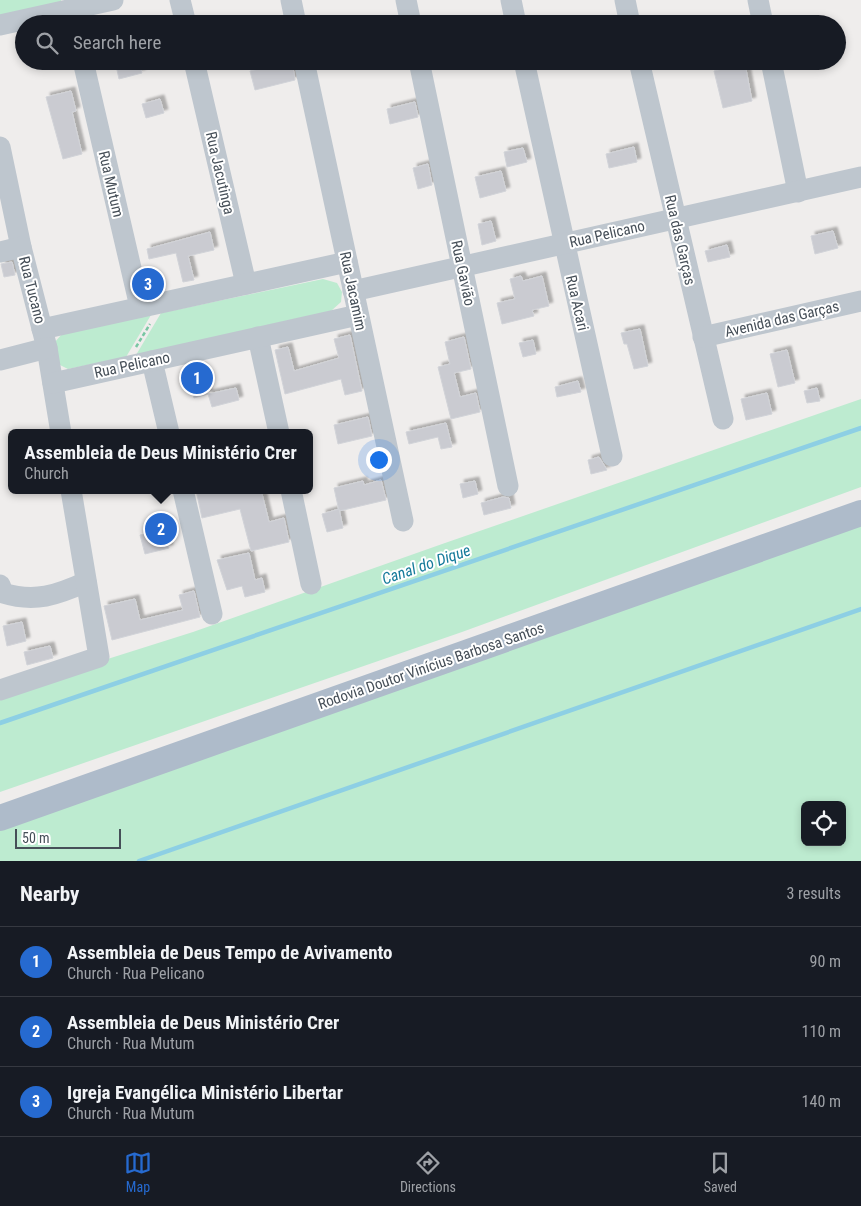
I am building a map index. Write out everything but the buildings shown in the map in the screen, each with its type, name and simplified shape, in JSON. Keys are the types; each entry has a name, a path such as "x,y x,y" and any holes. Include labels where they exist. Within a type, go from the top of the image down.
{"main road":[{"name":"Rodovia Doutor Vinícius Barbosa Santos","path":"0,818 861,513"}],"street":[{"path":"51,15 113,0"},
{"path":"180,0 184,15"},
{"path":"291,0 294,15"},
{"path":"406,0 409,15"},
{"path":"511,0 514,15"},
{"path":"625,0 628,15"},
{"path":"758,0 761,15"},
{"path":"0,25 15,22"},
{"name":"Rua Mutum","path":"85,70 148,306"},
{"name":"Rua Jacutinga","path":"196,70 246,284"},
{"name":"Rua Jacamim","path":"306,70 403,521"},
{"name":"Rua Gavião","path":"421,70 508,486"},
{"name":"Rua Acari","path":"526,70 563,244 612,456"},
{"name":"Rua das Garças","path":"641,70 674,219 723,419"},
{"path":"773,70 798,192"},
{"name":"Rua Tucano","path":"0,147 21,247 45,338 60,429"},
{"name":"Rua Pelicano","path":"353,291 861,177"},
{"path":"0,252 21,247"},
{"path":"0,360 45,338 148,306 347,262"},
{"name":"Avenida das Garças","path":"703,336 861,301"},
{"name":"Rua Pelicano","path":"53,383 358,315"},
{"path":"258,337 278,429"},
{"path":"142,363 167,429"},
{"path":"0,690 99,657 72,494"},
{"path":"184,494 212,614"},
{"path":"292,494 311,584"},
{"path":"0,585 3,593 17,598 56,596 86,582"}],"path":[{"path":"142,363 130,357 157,313 148,306"}],"green space":[{"path":"0,0 61,0 62,5 0,18"},
{"path":"323,279 337,283 342,292 341,302 331,311 136,355 161,313"},
{"path":"151,315 126,357 68,369 58,364 54,343 62,334"},
{"path":"861,399 861,487 462,632 0,792 0,693 193,632"},
{"path":"861,512 861,861 0,861 0,817"}],"waterway":[{"name":"Canal do Dique","path":"0,723 861,428"},
{"path":"139,861 861,609"}],"place":[{"name":"Igreja Evangélica Ministério Libertar","path":"148,284"},
{"name":"Assembleia de Deus Tempo de Avivamento","path":"197,378"},
{"name":"Assembleia de Deus Ministério Crer","path":"161,529"}]}
